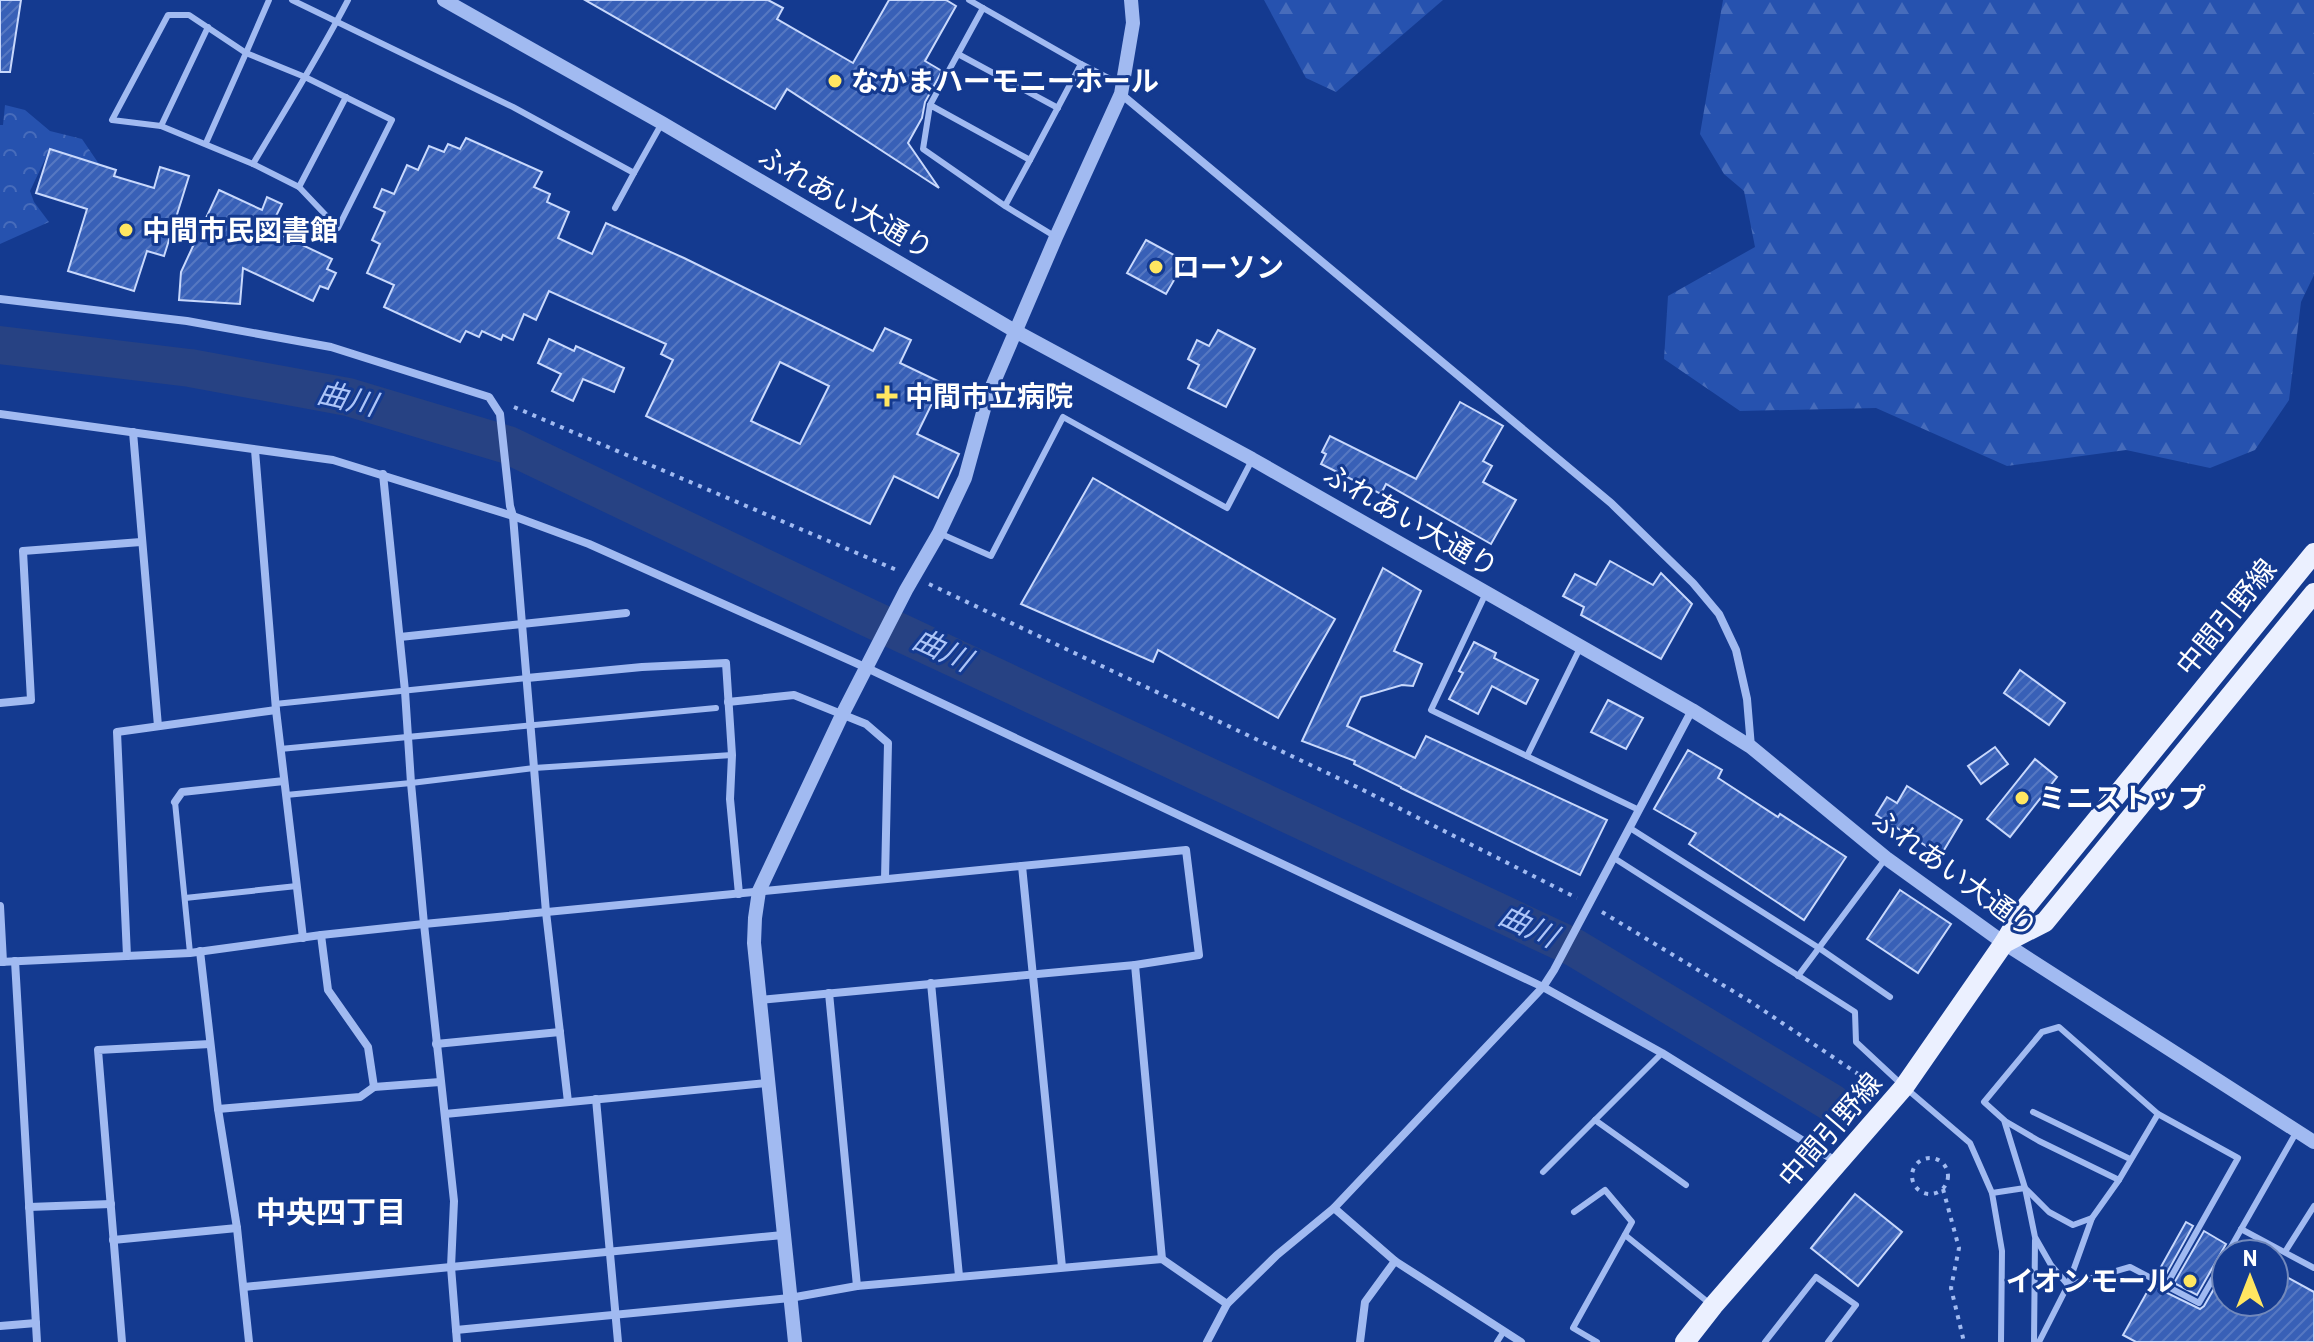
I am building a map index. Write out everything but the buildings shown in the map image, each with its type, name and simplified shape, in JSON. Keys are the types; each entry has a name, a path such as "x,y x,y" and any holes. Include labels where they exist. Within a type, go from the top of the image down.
{"main road":[{"name":"中間引野線","path":"1685,1342 1904,1087 2004,943 2024,909 2314,553"},
{"name":"中間引野線","path":"2004,943 2045,922 2314,593"}],"street":[{"name":"ふれあい大通り","path":"444,0 662,123 1015,331 1252,459 1692,710 1751,747 1886,858 2004,943 2314,1142"},
{"path":"795,1342 754,943 759,891 842,715 965,478 987,398 1122,90 1133,23 1131,0"},
{"path":"1122,90 1611,503 1693,583 1719,614 1736,650 1747,699 1751,747"},
{"path":"0,299 187,321 331,347 489,397 500,414 513,516 546,912 568,1102"},
{"path":"0,414 333,460 513,516 589,544 867,668 1543,987 1844,1158"},
{"path":"133,432 158,726"},
{"path":"255,450 280,749 303,938"},
{"path":"383,474 424,924 454,1201 451,1267 457,1342"},
{"path":"0,703 31,700 23,551 141,542"},
{"path":"400,637 626,613"},
{"path":"527,678 726,663 732,755 730,799 739,894"},
{"path":"728,702 794,695 866,724 888,743 885,879"},
{"path":"127,956 117,732 276,707"},
{"path":"1207,1342 1227,1304 1277,1255 1334,1208 1543,987 1692,710"},
{"path":"175,802 182,792 284,781"},
{"path":"0,906 2,962 190,953 424,924 1186,850 1199,955 1135,965 759,1000"},
{"path":"1022,866 1062,1267"},
{"path":"321,935 328,990 368,1047 374,1087"},
{"path":"200,951 249,1342"},
{"path":"15,961 37,1342"},
{"path":"1135,965 1162,1259"},
{"path":"931,983 959,1276"},
{"path":"829,993 857,1286"},
{"path":"436,1044 560,1032"},
{"path":"122,1342 98,1050 210,1044"},
{"path":"218,1109 360,1097 374,1087 440,1082"},
{"path":"445,1114 767,1083"},
{"path":"596,1099 618,1342"},
{"path":"29,1207 111,1204"},
{"path":"1334,1208 1395,1261 1521,1342"},
{"path":"113,1240 237,1228"},
{"path":"244,1287 783,1235"},
{"path":"456,1330 790,1298 857,1286 1162,1259 1227,1304"},
{"path":"1360,1342 1365,1302 1395,1261"},
{"path":"0,1326 36,1323"}],"lane":[{"path":"206,143 269,0"},
{"path":"292,0 513,107 634,173"},
{"path":"253,164 348,0"},
{"path":"969,0 1122,90"},
{"path":"983,8 930,105 923,149 1056,237"},
{"path":"168,15 189,15 246,53 305,77 392,120 338,228 299,187 253,164 161,126 112,120 168,15"},
{"path":"161,126 208,27"},
{"path":"958,54 1058,108"},
{"path":"1005,206 1081,64"},
{"path":"299,187 346,97"},
{"path":"930,105 1030,160"},
{"path":"615,208 662,123"},
{"path":"939,533 991,556 1063,417 1227,508 1252,459"},
{"path":"1486,593 1431,710 1639,810"},
{"path":"1527,756 1580,646"},
{"path":"276,707 527,678"},
{"path":"280,749 716,708"},
{"path":"286,795 534,768 732,755"},
{"path":"175,802 190,953"},
{"path":"1630,828 1890,997"},
{"path":"1614,858 1855,1012 1856,1042 1970,1143 1992,1193 2002,1251 2001,1342"},
{"path":"1798,976 1886,858"},
{"path":"185,898 297,886"},
{"path":"2119,1180 2039,1141 2004,1120 1984,1102 2042,1032 2059,1027 2158,1114 2238,1158 2166,1286"},
{"path":"1543,1172 1662,1053"},
{"path":"2033,1112 2130,1159"},
{"path":"2036,1342 2068,1285 2092,1218 2119,1180 2158,1114"},
{"path":"1595,1120 1686,1185"},
{"path":"2004,1120 2025,1188 2035,1237 2036,1342"},
{"path":"2236,1238 2297,1131"},
{"path":"1992,1193 2025,1188"},
{"path":"2025,1188 2049,1212 2073,1225 2092,1218"},
{"path":"1574,1212 1605,1190 1632,1222 1573,1328 1597,1342"},
{"path":"2290,1244 2314,1206"},
{"path":"2241,1229 2258,1238"},
{"path":"1625,1235 1713,1306"},
{"path":"2035,1237 2051,1265 2068,1285"},
{"path":"2290,1255 2314,1268"},
{"path":"2068,1285 2130,1267 2199,1303 2210,1283"},
{"path":"1765,1342 1816,1277 1856,1305 1828,1342"},
{"path":"1497,1342 1504,1331"}],"path":[{"path":"489,397 1332,775 1589,904 1751,1002 1867,1080"},
{"path":"1943,1189 1930,1194 1917,1188 1912,1175 1918,1163 1931,1158 1943,1163 1948,1177 1943,1189 1959,1248 1951,1288 1964,1342"}],"green space":[{"path":"1264,0 1443,0 1336,92 1306,78"},
{"path":"1723,0 2314,0 2314,275 2301,302 2289,400 2255,450 2210,468 2126,450 2007,466 1876,408 1740,411 1664,359 1668,296 1755,247 1744,191 1724,174 1700,134"},
{"path":"5,105 25,110 50,131 82,139 99,164 50,149 30,191 49,222 0,244 0,125 3,125"}],"waterway":[{"name":"曲川","path":"0,345 190,368 348,397 508,445 867,617 1575,948 1832,1103"}],"place":[{"name":"なかまハーモニーホール","path":"835,81"},
{"name":"中間市民図書館","path":"126,230"},
{"name":"ローソン","path":"1156,267"},
{"name":"中間市立病院","path":"887,396"},
{"name":"ミニストップ","path":"2022,798"},
{"name":"イオンモール","path":"2190,1281"}],"district":[{"name":"中央四丁目","path":"331,1213"}]}
